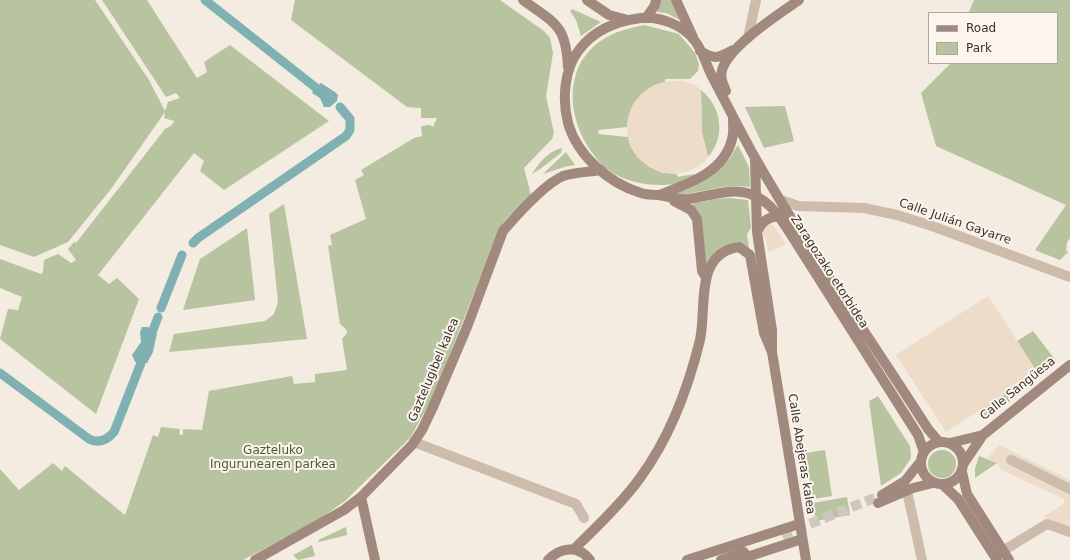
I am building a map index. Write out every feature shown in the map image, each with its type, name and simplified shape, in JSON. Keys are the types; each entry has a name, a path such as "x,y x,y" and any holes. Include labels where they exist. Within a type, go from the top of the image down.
{"street":[{"path":"523,0 557,26 564,36 569,73"},
{"path":"587,0 609,14 628,20"},
{"path":"646,18 655,5 656,0"},
{"path":"676,0 695,41"},
{"path":"748,38 756,0"},
{"path":"727,105 730,98 721,77 722,69 740,46 763,24 799,0"},
{"path":"574,549 640,479 668,432 681,404 700,339 705,276 702,271 697,219 691,210 680,203 659,196 641,193 623,186 601,170 583,153 571,132 565,109 565,91 569,73 574,56 587,40 604,28 628,20 646,18 664,20 680,28 695,41"},
{"name":"Zaragozako etorbidea","path":"695,41 733,117 781,200 928,429 939,442"},
{"path":"700,51 712,58 720,57 740,46"},
{"path":"659,196 701,178 719,163 729,147 732,138 733,117"},
{"name":"Calle Abejeras kalea","path":"755,157 757,232 772,330 772,352 806,560"},
{"name":"Gaztelugibel kalea","path":"255,560 344,510 361,497 414,442 422,430 433,407 467,327 503,231 513,219 557,180 577,173 601,170"},
{"name":"Zaragozako etorbidea","path":"659,196 684,200 737,191 756,196 767,203 778,216 918,435 922,456"},
{"name":"Calle Julián Gayarre","path":"781,200 798,206 864,208 897,215 932,226 1070,277"},
{"path":"757,232 762,222 769,218 778,216"},
{"name":"Calle Abejeras kalea","path":"705,276 714,260 733,248 739,247 750,255 764,333 772,352"},
{"name":"Calle Sangüesa","path":"963,467 983,435 1070,365"},
{"name":"Calle Sangüesa","path":"950,443 983,435"},
{"path":"414,442 576,504 584,518"},
{"path":"933,482 880,499 905,481 930,445 939,442 950,443 960,451 967,494 998,556"},
{"path":"922,456 925,476 933,482 943,485 958,500 998,556 1009,560"},
{"path":"1011,460 1070,489"},
{"path":"943,485 954,481 963,467"},
{"path":"907,491 922,560"},
{"path":"361,497 375,560"},
{"path":"687,560 799,524"},
{"path":"998,556 1047,524 1070,532"},
{"path":"708,560 783,537 721,560"},
{"path":"738,560 802,539"},
{"path":"548,560 558,551 574,549 586,555 590,560"}],"green space":[{"path":"0,0 95,0 149,80 165,111 168,102 180,98 176,93 166,97 102,0 147,0 197,78 207,72 204,62 230,45 329,121 224,190 200,171 204,161 194,153 98,275 109,284 117,278 139,299 96,414 0,339 8,309 18,310 22,297 0,288 0,259 41,274 43,272 44,260 58,254 71,263 76,260 68,249 74,242 76,243 165,129 172,125 174,121 164,118 165,112 111,189 68,242 34,257 0,245"},
{"name":"Gazteluko Ingurunearen parkea","path":"295,0 500,0 544,31 550,38 553,53 546,96 554,133 552,139 524,168 531,195 506,219 500,228 432,399 410,438 345,501 315,522 243,560 0,560 0,469 19,490 53,463 62,471 65,466 125,515 153,435 158,437 161,427 180,429 179,434 183,435 183,429 202,430 209,391 292,376 294,384 315,382 315,374 347,370 342,339 347,333 346,329 340,324 328,246 332,245 330,235 366,219 355,180 364,175 361,170 414,138 422,136 421,126 430,125 433,127 437,118 421,118 421,108 407,107 291,20"},
{"path":"661,0 672,0 682,21 666,13 657,12"},
{"path":"974,0 1070,0 1070,238 1067,242 1066,250 1068,252 1060,260 1035,250 1066,205 936,146 921,93 950,64 1058,64 1058,12 969,12"},
{"path":"572,9 601,22 581,36 576,20 570,11"},
{"path":"644,25 679,34 695,53 699,64 698,71 690,79 665,79 665,82 650,88 638,98 634,104 630,111 627,127 599,130 598,134 628,137 639,159 645,164 659,171 676,174 678,177 694,174 692,177 675,184 643,184 630,181 608,170 597,160 584,140 574,107 573,91 576,74 583,60 594,46 613,34"},
{"path":"701,90 713,105 719,122 717,140 714,149 708,157 702,133"},
{"path":"785,106 794,141 764,148 745,107"},
{"path":"738,145 749,167 750,187 723,187 680,195 676,194 692,188 712,176 730,158"},
{"path":"562,148 561,153 532,174 548,155"},
{"path":"566,152 575,165 543,174"},
{"path":"730,198 748,200 751,227 747,235 750,255 733,248 706,265 701,217 692,204 715,199"},
{"path":"284,204 307,339 169,352 174,334 265,321 274,314 278,302 269,214"},
{"path":"247,228 255,300 183,310 200,259"},
{"path":"1033,331 1057,362 988,419 979,411 1037,373 1017,341"},
{"path":"878,396 910,446 911,458 901,473 881,486 869,401"},
{"path":"825,450 832,496 813,499 805,453"},
{"path":"942,450 952,454 956,464 952,474 942,478 932,474 928,464 932,454"},
{"path":"979,456 997,463 975,478 975,468"},
{"path":"847,497 850,515 816,521 813,503"},
{"path":"346,527 347,535 319,542 318,540"},
{"path":"312,545 315,556 298,560 293,555"}],"shaded area":[{"path":"667,81 682,81 695,85 701,90 702,133 708,157 703,163 690,171 676,174 662,173 649,167 638,158 630,146 627,132 628,118 633,104 642,93 654,85"},
{"path":"767,223 773,225 786,244 769,252 762,229"},
{"path":"988,296 1038,373 946,432 896,355"},
{"path":"999,445 1070,480 1070,530 1043,517 1064,504 1064,499 1002,470 997,463 987,459"}],"water":[{"path":"321,83 338,95 337,101 330,107 324,107 320,98 312,93 315,87"},
{"path":"142,327 148,327 157,333 153,352 147,363 135,362 132,355 141,342 140,332"}],"waterway":[{"path":"205,0 315,87"},
{"path":"193,243 198,238 346,136 350,130 350,119 340,107"},
{"path":"161,308 182,255"},
{"path":"153,330 158,317"},
{"path":"0,373 89,439 99,441 106,439 114,432 141,363"}],"tunnel":[{"path":"782,535 882,495"}]}
